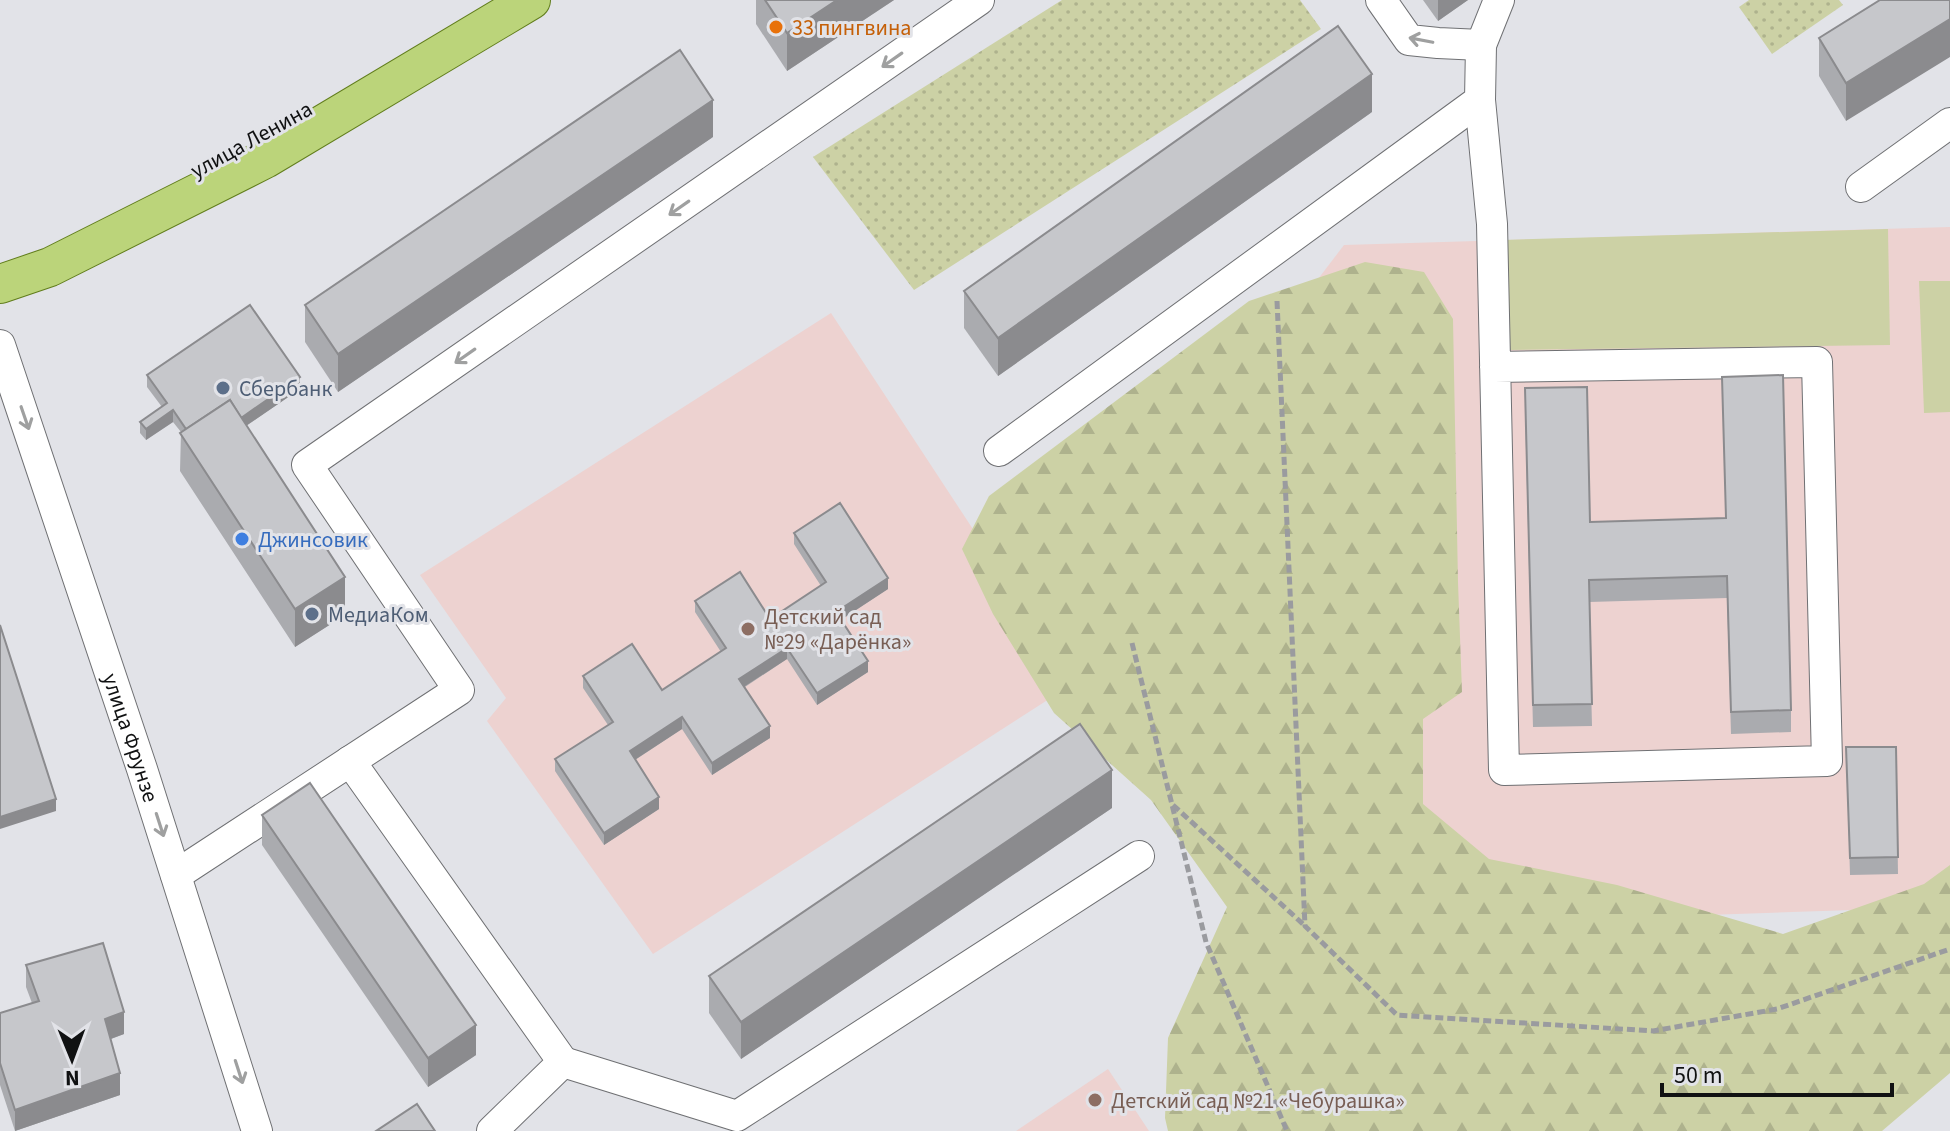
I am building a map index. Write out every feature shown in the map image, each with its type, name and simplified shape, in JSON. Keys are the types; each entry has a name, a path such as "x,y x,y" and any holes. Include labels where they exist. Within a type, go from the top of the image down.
{"main road":[{"name":"улица Ленина","path":"0,263 36,251 232,152 494,0"},
{"path":"0,284 50,267 265,159 531,0"}],"street":[{"path":"176,875 459,690 307,465 979,0"},
{"path":"1381,0 1409,40 1481,45"},
{"path":"1495,367 1817,362 1827,761 1504,770 1495,367 1492,224 1480,100 1481,45 1499,0"},
{"path":"999,451 1480,100"},
{"path":"1861,187 1950,123"},
{"name":"улица Фрунзе","path":"0,345 176,875 257,1131"},
{"path":"350,761 563,1062 737,1116 1139,856"},
{"path":"492,1131 563,1062"}],"path":[{"path":"1277,301 1305,926"},
{"path":"1132,643 1206,942 1287,1131"},
{"path":"1172,804 1397,1015 1653,1031 1777,1009 1950,949"}],"shaded area":[{"path":"1950,227 1950,899 1940,907 1331,928 1302,300 1344,245"},
{"name":"Детский сад №29 «Дарёнка»","path":"831,313 1074,683 653,954 487,721 506,698 420,575"},
{"name":"Детский сад №21 «Чебурашка»","path":"1108,1069 1149,1131 1016,1131"}],"green space":[{"path":"1062,0 1300,0 1321,29 914,290 813,157"},
{"path":"1749,0 1839,0 1843,5 1772,54 1739,7"},
{"path":"1888,229 1890,345 1509,350 1502,240"},
{"path":"1365,262 1424,272 1453,319 1462,692 1423,719 1423,804 1489,859 1617,885 1783,934 1924,884 1950,865 1950,1073 1882,1131 1168,1131 1165,1118 1168,1038 1227,907 1151,800 1054,713 993,614 962,549 989,496 1249,301"},
{"path":"1919,281 1950,281 1950,412 1924,413"}],"building":[{"path":"765,0 837,0 787,33"},
{"path":"1880,0 1950,0 1950,19 1846,83 1819,38"},
{"path":"1338,26 1372,74 998,338 964,291"},
{"path":"680,50 713,100 338,354 305,305"},
{"name":"Сбербанк","path":"250,305 300,377 241,418 230,400 186,429 173,410 146,429 140,422 167,403 147,375"},
{"path":"1783,375 1791,710 1731,712 1727,576 1589,580 1592,704 1533,705 1525,388 1587,387 1590,522 1726,518 1722,377"},
{"path":"230,400 345,577 295,609 180,433"},
{"path":"840,503 888,578 836,612 868,661 817,693 787,648 739,679 770,726 712,763 682,717 630,751 659,797 604,833 555,759 613,722 583,676 632,644 662,690 726,648 695,601 740,572 770,619 826,582 794,533"},
{"path":"0,625 56,799 0,817"},
{"path":"1080,724 1112,770 741,1022 709,976"},
{"path":"1846,747 1896,747 1898,857 1850,858"},
{"path":"310,783 476,1025 428,1058 262,815"},
{"path":"103,943 124,1012 105,1019 120,1073 15,1110 0,1063 0,1013 39,1001 26,965"},
{"path":"417,1104 435,1131 376,1131"}],"place":[{"name":"33 пингвина","path":"776,27"},
{"name":"Сбербанк","path":"223,388"},
{"name":"Джинсовик","path":"242,539"},
{"name":"МедиаКом","path":"312,614"},
{"name":"Детский сад №29 «Дарёнка»","path":"748,629"},
{"name":"Детский сад №21 «Чебурашка»","path":"1095,1100"}]}
